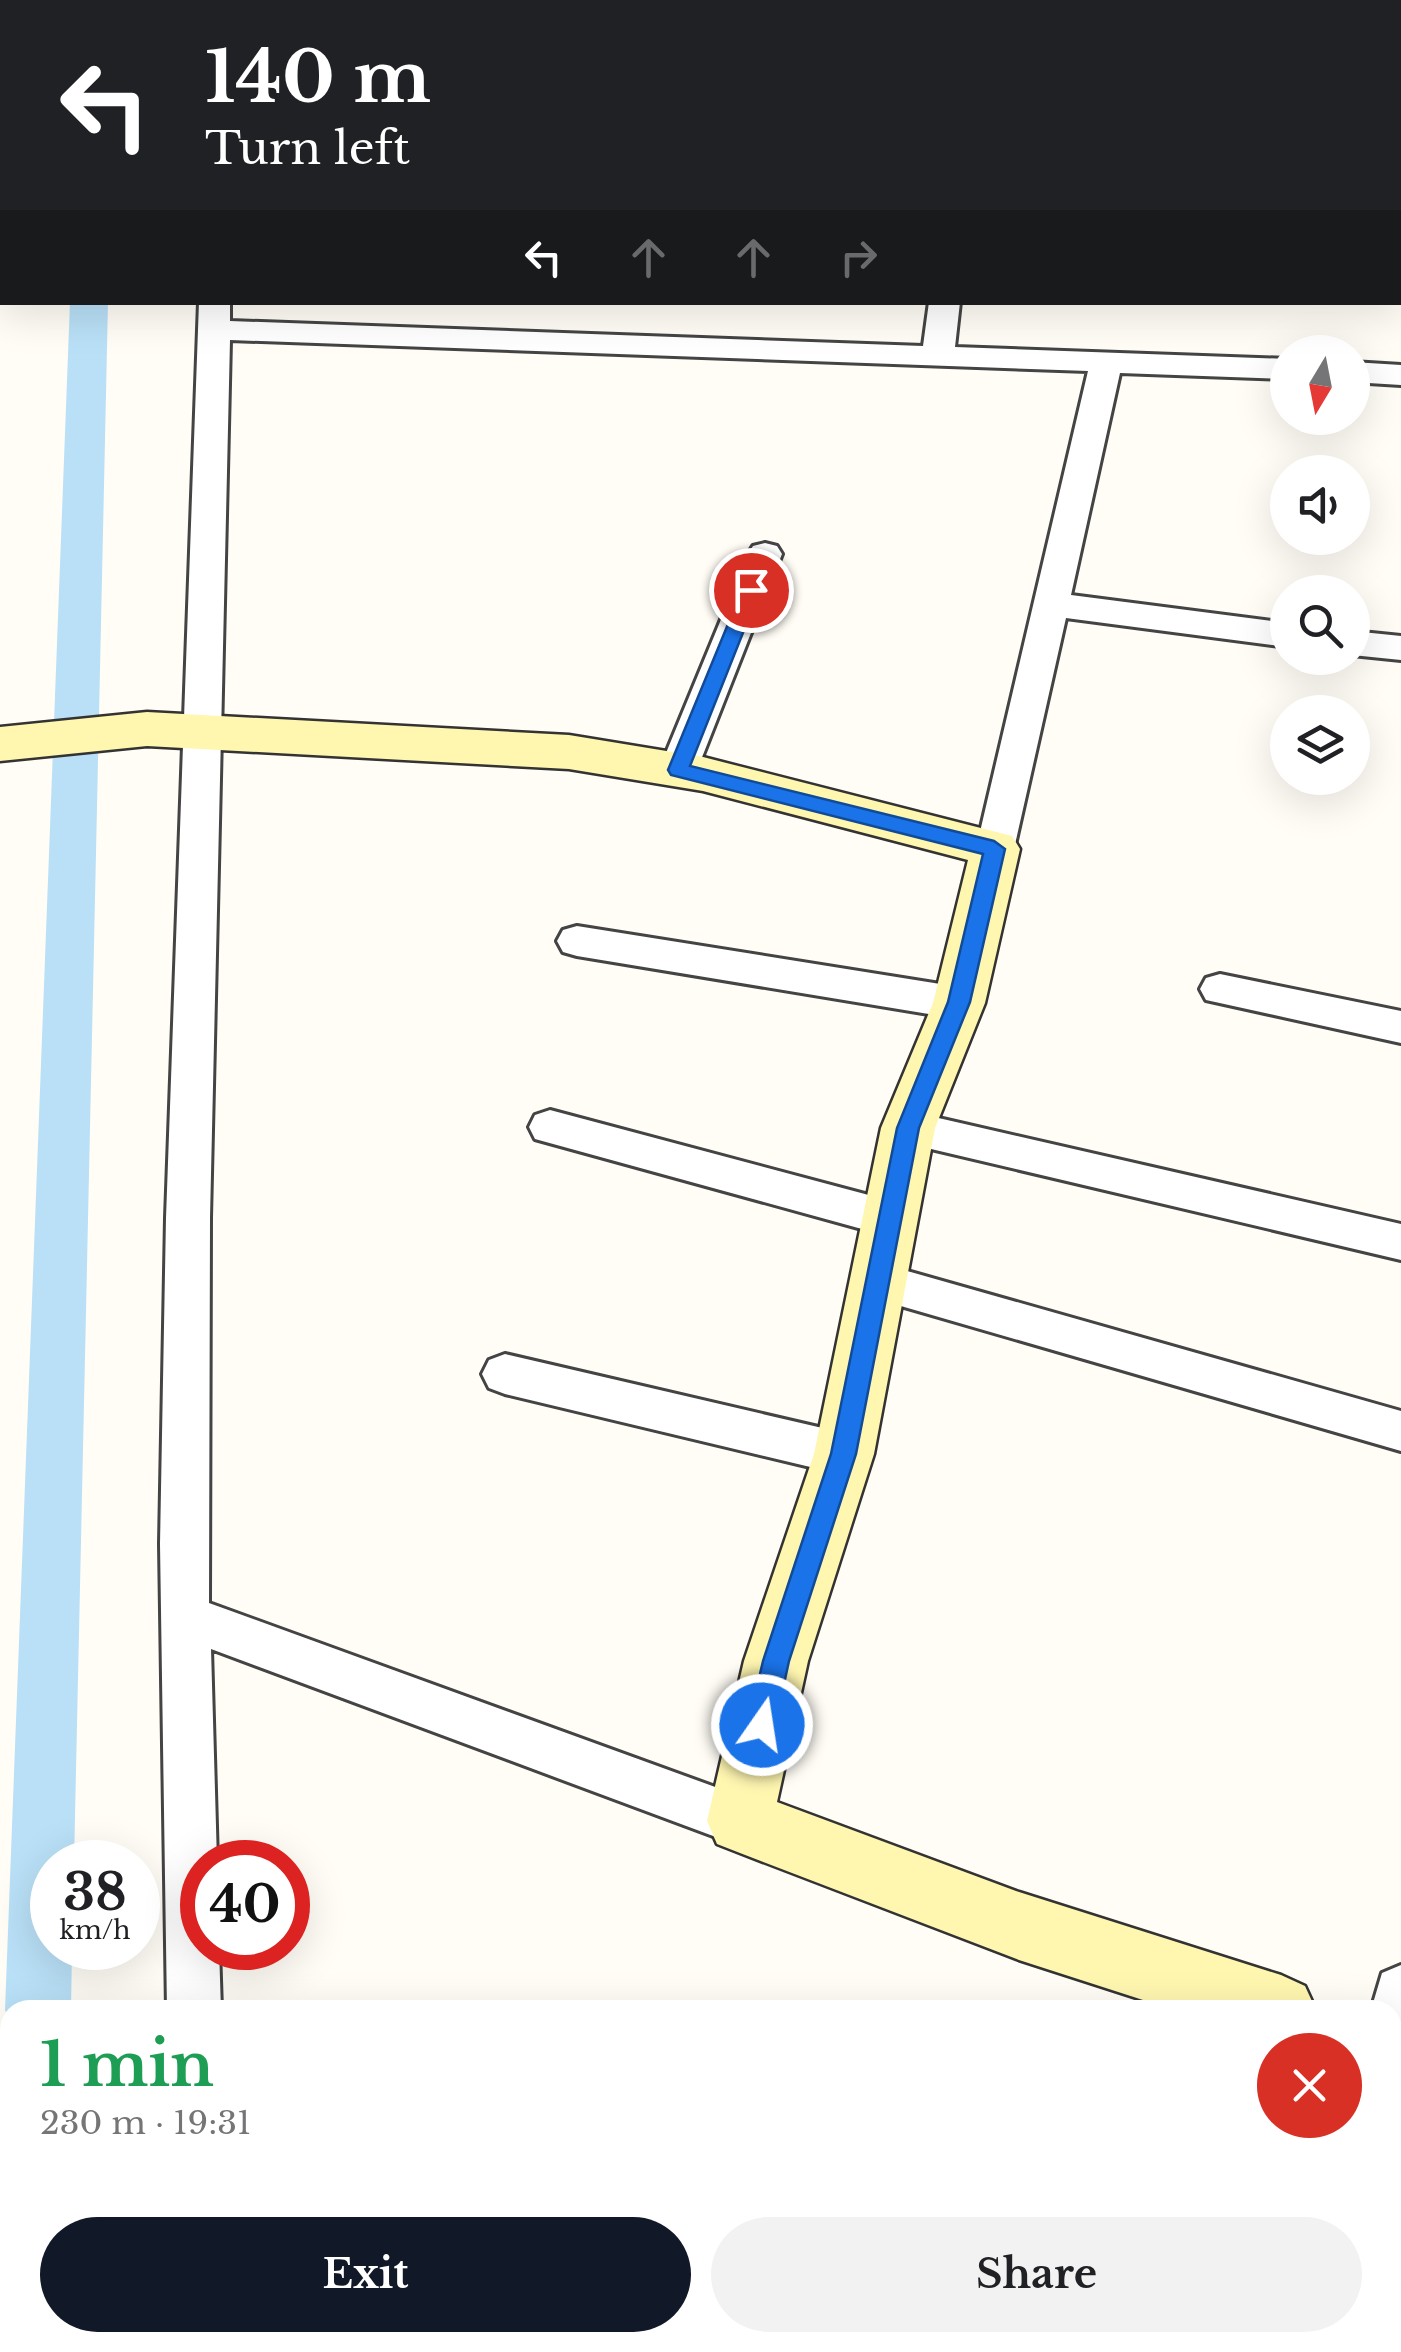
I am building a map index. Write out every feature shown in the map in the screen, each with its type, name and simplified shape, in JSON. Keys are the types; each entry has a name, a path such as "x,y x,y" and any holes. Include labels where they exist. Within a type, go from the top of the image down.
{"street":[{"path":"515,339 521,305"},
{"path":"938,354 945,305"},
{"path":"194,2000 186,1617 188,1218 214,316 515,339 1270,368"},
{"path":"740,1821 776,1661 844,1454 908,1128 959,1002 1108,359"},
{"path":"1370,373 1401,375"},
{"path":"678,770 766,554"},
{"path":"1052,604 1270,633"},
{"path":"1370,645 1401,648"},
{"path":"0,744 147,728 570,752 678,770 994,849"},
{"path":"577,940 959,1002"},
{"path":"1220,989 1401,1027"},
{"path":"550,1126 891,1218"},
{"path":"908,1128 1401,1242"},
{"path":"879,1282 1401,1431"},
{"path":"505,1374 844,1454"},
{"path":"186,1617 1019,1926 1250,2000"}],"waterway":[{"path":"38,2000 89,305"}],"route":[{"path":"751,590 678,770 994,849 959,1002 908,1128 844,1454 776,1661 762,1725"}]}
